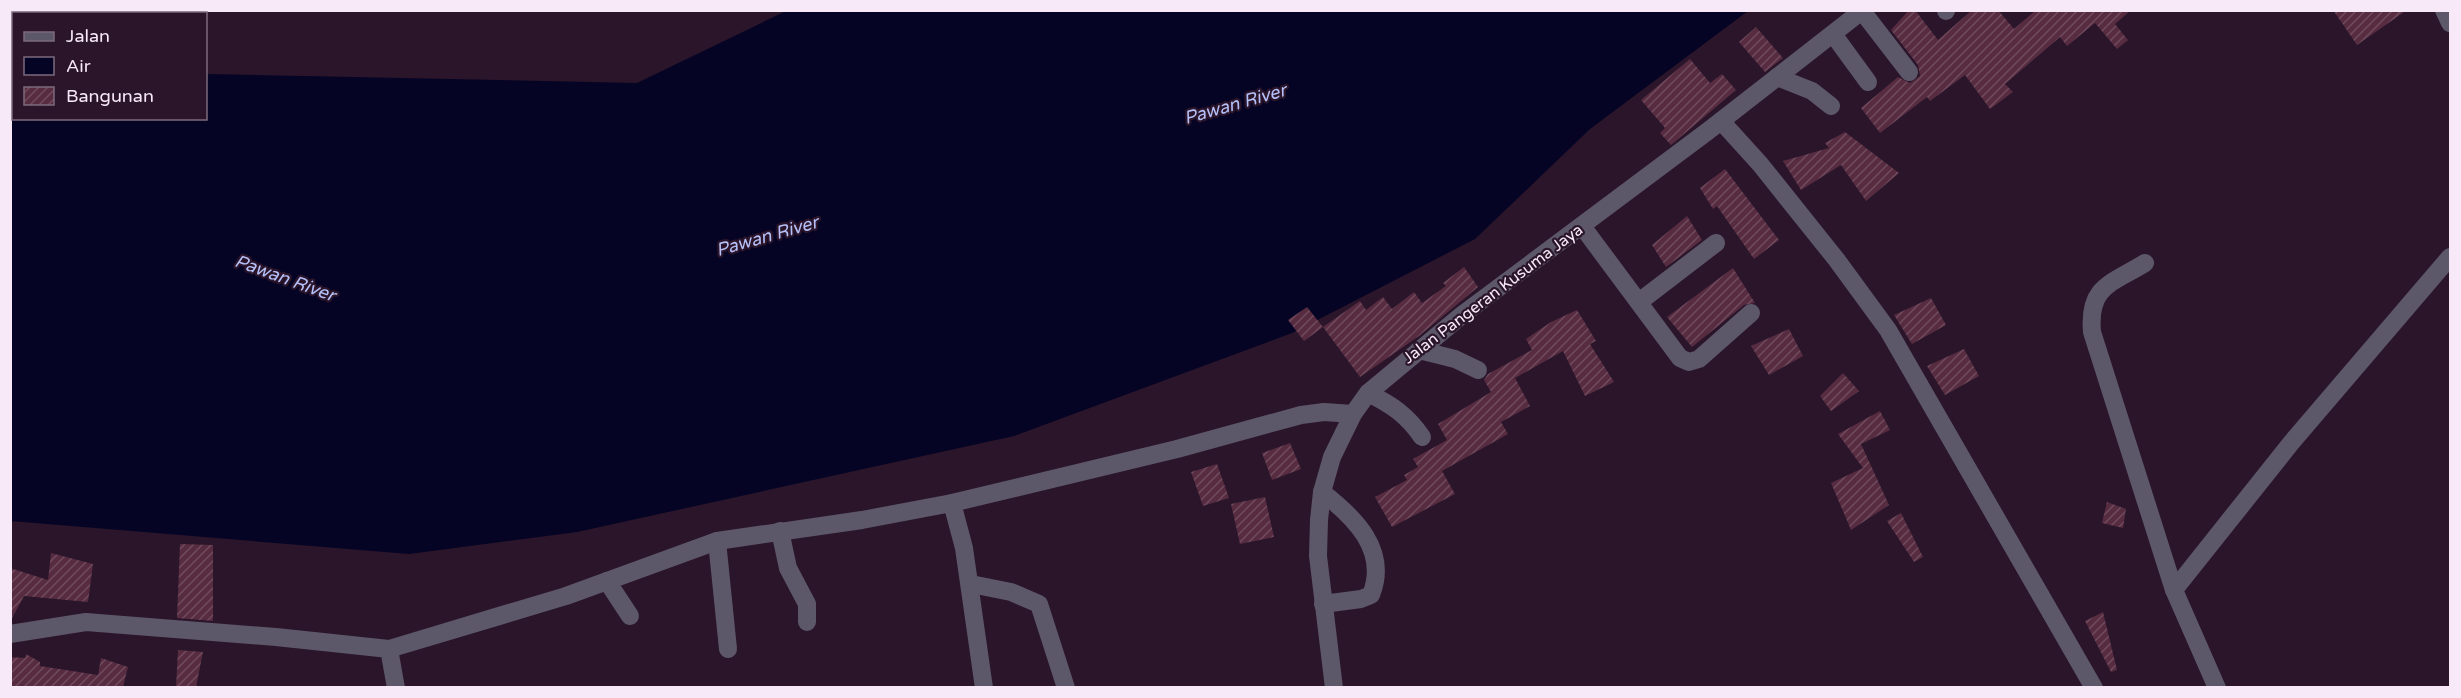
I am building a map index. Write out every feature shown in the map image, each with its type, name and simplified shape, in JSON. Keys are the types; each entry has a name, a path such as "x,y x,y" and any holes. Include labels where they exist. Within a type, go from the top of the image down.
{"street":[{"path":"2444,10 2451,23"},
{"path":"1863,11 1909,72"},
{"name":"Jalan Pangeran Kusuma Jaya","path":"1334,687 1318,556 1322,492 1332,457 1353,414 1368,393 1419,350 1863,11"},
{"path":"1833,34 1868,81"},
{"path":"1777,77 1812,91 1831,106"},
{"path":"1721,121 1760,164 1836,259 1888,330 2094,687"},
{"path":"1582,226 1680,358 1689,362 1700,359 1750,313"},
{"path":"1639,302 1716,243"},
{"path":"2174,590 2291,443 2451,257"},
{"path":"2145,263 2101,290 2093,301 2090,312 2092,332 2174,590 2217,687"},
{"path":"1419,350 1455,359 1478,370"},
{"path":"1368,393 1396,407 1410,419 1422,437"},
{"path":"10,634 86,622 276,637 389,649 607,581 717,541 952,503 1177,449 1301,415 1324,412 1353,414"},
{"path":"1322,492 1352,516 1364,534 1376,563 1377,579 1371,595 1361,599 1323,604"},
{"path":"952,503 971,584 984,687"},
{"path":"780,531 788,568 807,604 807,622"},
{"path":"717,541 728,649"},
{"path":"607,581 630,616"},
{"path":"971,584 1011,592 1039,604 1066,687"},
{"path":"389,649 396,687"}],"water":[{"name":"Pawan River","path":"786,11 1748,11 1590,129 1475,239 1292,333 1014,436 577,532 409,554 11,521 10,69 12,69 12,120 207,120 207,74 637,83"}],"building":[{"path":"1909,10 1915,10 1938,40 1972,10 1998,10 2014,29 2036,10 2131,10 2115,24 2128,40 2117,49 2095,23 2067,46 2060,37 2005,84 2013,92 1990,109 1965,75 1930,101 1927,97 1880,133 1861,108 1898,77 1910,83 1920,76 1918,65 1891,30"},
{"path":"2333,10 2407,10 2357,45"},
{"path":"1756,27 1783,58 1765,72 1739,42"},
{"path":"1690,59 1710,83 1722,74 1736,90 1671,145 1660,133 1665,128 1641,100"},
{"path":"1845,132 1899,173 1866,201 1841,165 1801,190 1783,161 1829,148 1825,143"},
{"path":"1725,169 1779,240 1754,259 1717,206 1713,209 1700,188"},
{"path":"1687,216 1702,240 1666,267 1652,245"},
{"path":"1464,267 1478,287 1419,336 1360,377 1323,327 1360,301 1366,310 1383,297 1392,309 1414,292 1422,303 1446,286 1443,283"},
{"path":"1733,268 1755,303 1744,305 1692,347 1667,317"},
{"path":"1931,298 1946,325 1912,344 1894,315"},
{"path":"1307,307 1323,327 1304,341 1288,320"},
{"path":"1577,310 1596,341 1590,344 1614,382 1585,396 1563,351 1515,378 1530,406 1501,422 1508,434 1442,471 1455,494 1392,527 1375,497 1407,480 1404,475 1418,467 1413,459 1447,440 1438,424 1491,392 1484,380 1488,374 1532,350 1526,339 1551,322"},
{"path":"1789,329 1803,356 1769,375 1751,346"},
{"path":"1964,349 1979,376 1945,395 1927,366"},
{"path":"1843,373 1859,391 1831,411 1820,396"},
{"path":"1880,411 1890,430 1861,444 1889,505 1851,530 1831,483 1863,468 1838,434"},
{"path":"1290,443 1301,469 1272,480 1262,453"},
{"path":"1217,464 1229,498 1203,506 1191,472"},
{"path":"1265,497 1274,537 1240,544 1231,504"},
{"path":"2107,502 2126,509 2123,528 2102,523"},
{"path":"1901,513 1923,557 1914,562 1887,521"},
{"path":"180,544 213,545 213,621 177,618"},
{"path":"51,553 93,564 88,602 24,596 10,622 10,568 48,580"},
{"path":"2103,612 2117,670 2111,672 2085,621"},
{"path":"178,650 203,652 196,687 176,687"},
{"path":"26,654 40,662 40,666 98,675 101,658 128,667 123,687 10,687 10,657 25,658"}]}
